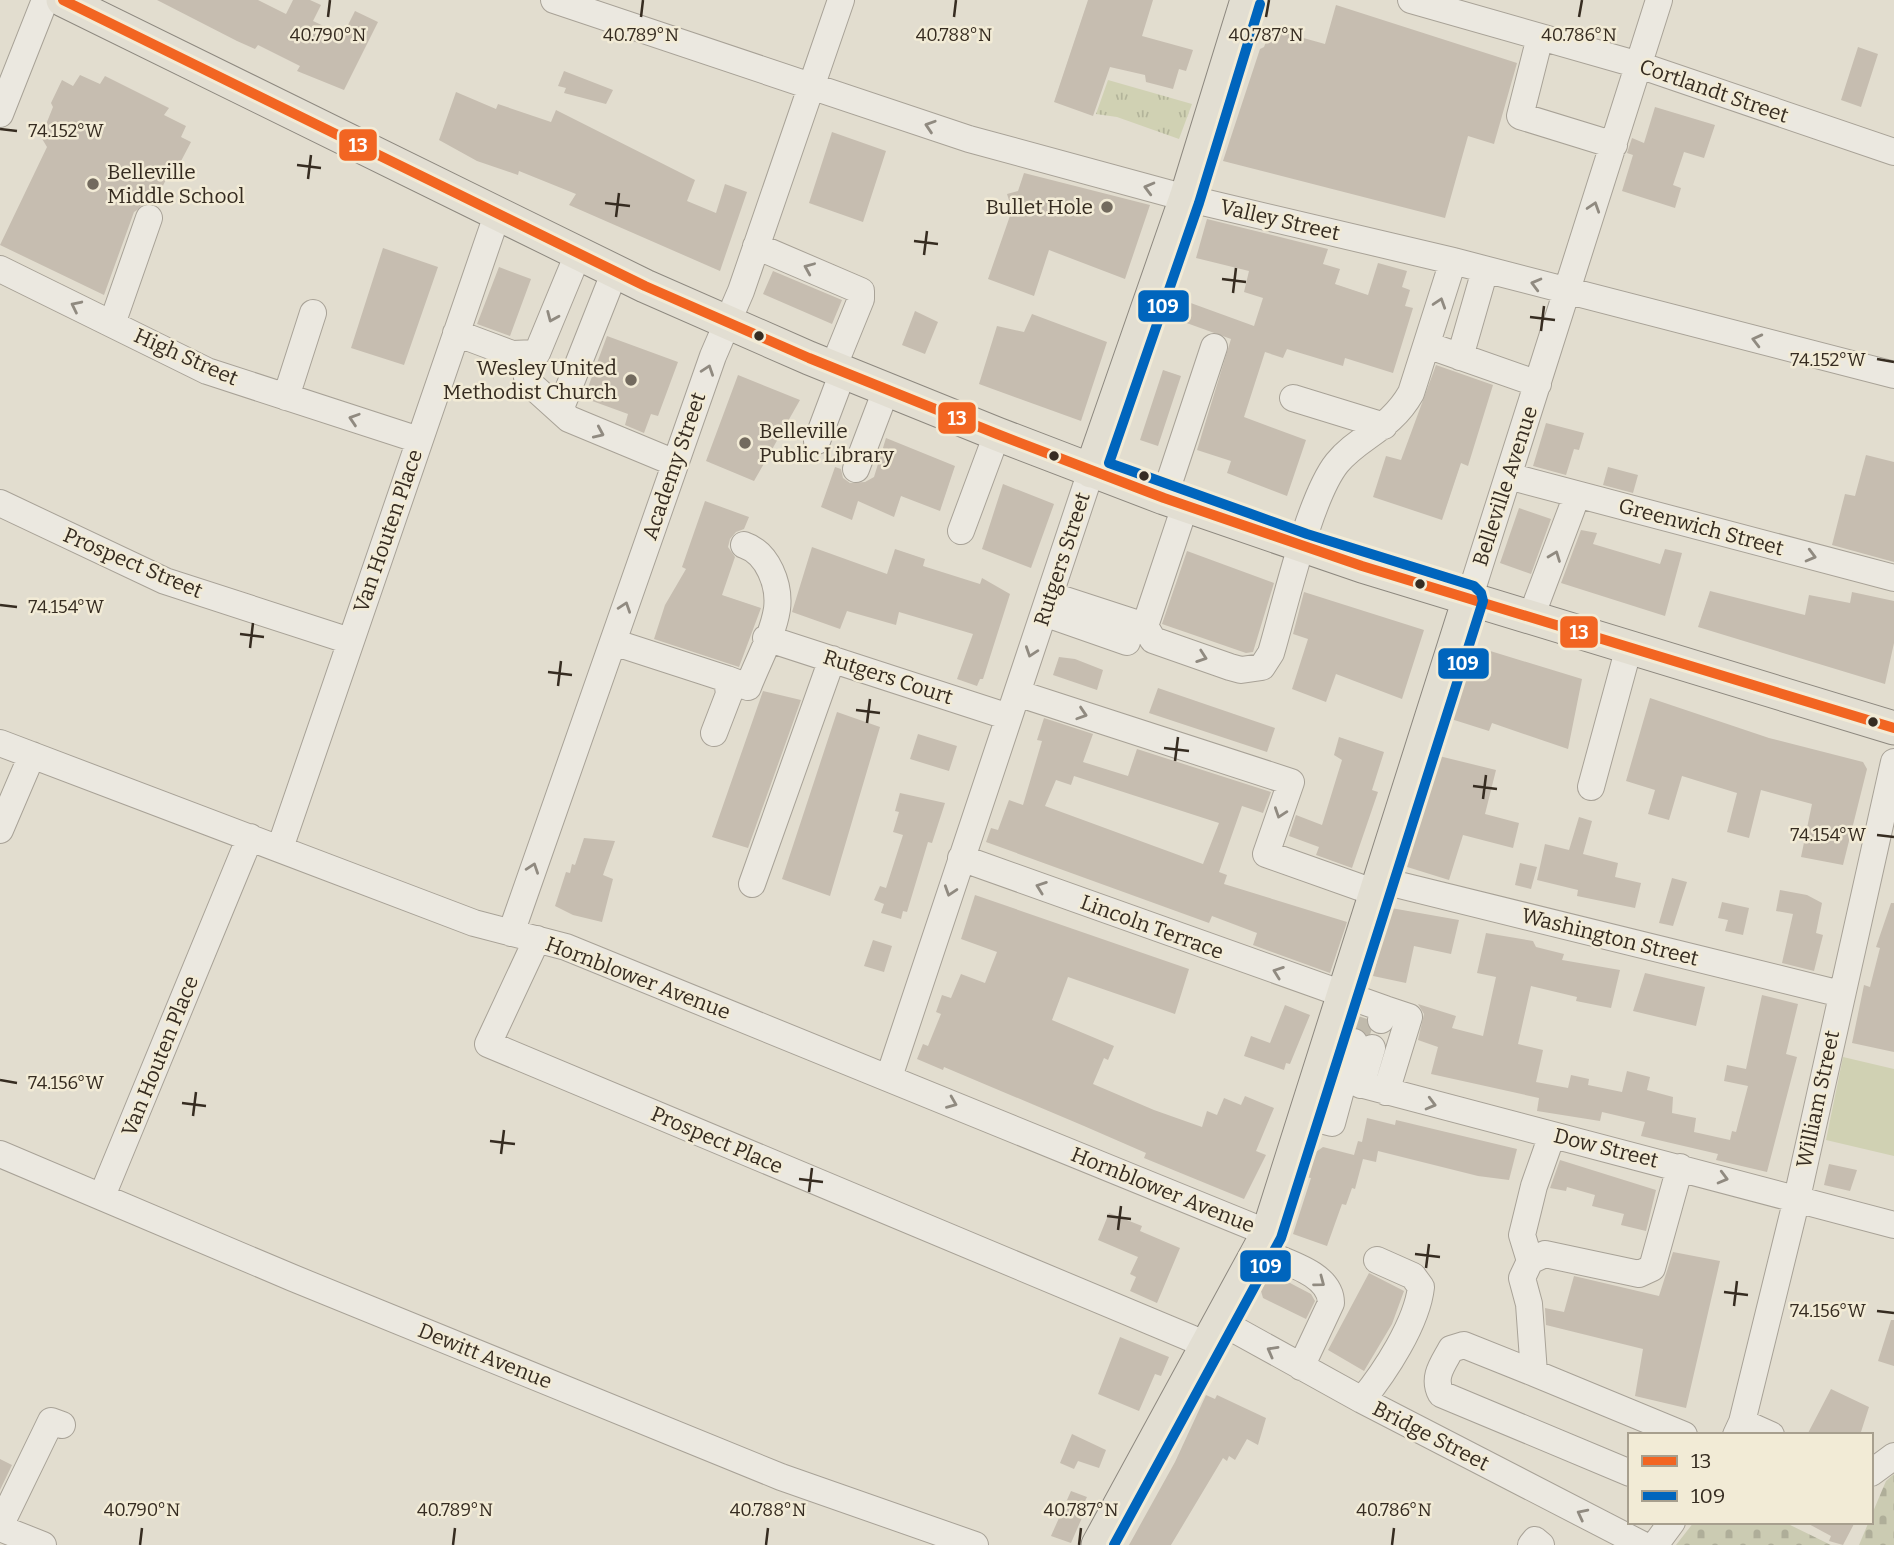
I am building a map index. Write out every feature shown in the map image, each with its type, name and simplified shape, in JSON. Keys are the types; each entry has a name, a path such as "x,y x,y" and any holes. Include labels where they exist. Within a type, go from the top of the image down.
{"main road":[{"path":"63,0 578,254 886,390 1091,471 1303,547 1894,728"},
{"name":"Rutgers Street","path":"1091,471 1185,198 1247,0"},
{"name":"Belleville Avenue","path":"1098,1545 1264,1242 1305,1116 1352,1082 1367,1008 1378,886 1469,599"}],"street":[{"path":"0,114 45,0"},
{"name":"Valley Street","path":"554,0 810,88 969,139 1185,198 1453,261 1894,375"},
{"name":"Academy Street","path":"511,933 675,463 756,246 841,0"},
{"name":"Cortlandt Street","path":"1411,0 1639,65 1894,152"},
{"name":"Belleville Avenue","path":"1469,599 1659,0"},
{"path":"1540,37 1520,116 1614,145"},
{"name":"Van Houten Place","path":"280,848 497,215"},
{"path":"111,324 149,218"},
{"path":"756,246 861,291 861,299 817,441"},
{"path":"456,332 512,354 537,353 578,254"},
{"path":"1047,604 1241,670 1262,667 1271,653 1321,493 1337,463 1401,412 1411,393 1453,261"},
{"name":"High Street","path":"0,269 206,371 419,440"},
{"path":"1460,356 1485,270"},
{"path":"559,410 615,271"},
{"path":"286,397 313,313"},
{"path":"1427,345 1538,384"},
{"path":"1136,634 1175,502 1214,347"},
{"path":"531,354 526,372 528,382 569,419 675,463"},
{"path":"856,469 886,390"},
{"path":"1293,398 1384,426"},
{"path":"961,531 997,434"},
{"name":"Rutgers Street","path":"889,1077 1091,471"},
{"name":"Greenwich Street","path":"1508,476 1894,578"},
{"path":"1531,617 1577,495"},
{"name":"Prospect Street","path":"0,503 165,581 350,641"},
{"path":"613,642 748,687 777,608 773,579 766,561 744,545"},
{"name":"Rutgers Court","path":"766,638 832,659 1013,705 1291,782 1266,854 1378,886"},
{"path":"1591,787 1629,647"},
{"path":"752,884 832,659"},
{"path":"714,733 729,694 727,680"},
{"name":"Hornblower Avenue","path":"0,743 474,923 579,952 889,1077 1264,1242 1327,1284 1331,1292 1331,1303 1301,1367"},
{"path":"0,830 32,755"},
{"name":"William Street","path":"1739,1429 1797,1198 1894,762"},
{"name":"Van Houten Place","path":"102,1196 250,837"},
{"name":"Lincoln Terrace","path":"961,858 1367,1008 1409,1017 1352,1082"},
{"name":"Washington Street","path":"1378,886 1841,994"},
{"name":"Prospect Place","path":"537,939 488,1044 1214,1334"},
{"path":"1352,1082 1363,1045"},
{"name":"Dow Street","path":"1352,1082 1894,1225"},
{"path":"1530,1261 1522,1235 1534,1186 1552,1135"},
{"name":"Dewitt Avenue","path":"0,1154 293,1278 782,1477 975,1545"},
{"path":"1534,1373 1529,1304 1522,1278 1530,1261 1545,1254 1639,1274 1653,1268 1680,1167"},
{"path":"1362,1400 1385,1371 1420,1302 1421,1287 1413,1276 1377,1260"},
{"name":"Bridge Street","path":"1214,1334 1301,1367 1643,1545"},
{"path":"1628,1472 1441,1394 1437,1386 1438,1374 1451,1349 1464,1345 1671,1432"},
{"path":"43,1545 0,1527 51,1420 62,1425"},
{"path":"1739,1429 1760,1433"},
{"path":"1873,1472 1894,1456"},
{"path":"1655,1545 1671,1524"},
{"path":"1531,1545 1535,1540 1541,1545"}],"green space":[{"path":"1108,80 1192,104 1179,139 1117,117 1096,114"},
{"path":"1843,1057 1894,1069 1894,1156 1826,1140"},
{"path":"1894,1474 1894,1545 1859,1545 1868,1524 1873,1524 1873,1512 1886,1481"},
{"path":"1692,1524 1788,1524 1831,1545 1676,1545"}],"building":[{"path":"157,0 258,0 286,14 293,0 310,0 321,5 313,21 343,35 355,11 378,22 344,90 297,71 300,66 258,45 255,49 237,41"},
{"path":"1088,0 1153,0 1142,36 1193,50 1186,71 1179,69 1173,89 1146,82 1145,75 1110,67 1093,116 1054,102"},
{"path":"1336,5 1517,63 1494,144 1468,136 1445,218 1223,161 1260,49 1264,47 1271,29 1325,44"},
{"path":"1858,47 1878,54 1861,107 1841,100"},
{"path":"564,71 613,90 606,104 564,93 566,88 558,86"},
{"name":"Belleville Middle School","path":"80,75 100,84 105,76 169,108 164,115 186,126 181,137 191,142 180,163 170,171 159,194 153,192 148,203 134,212 104,295 0,245 47,147 41,137 53,107 51,103 62,80 73,86"},
{"path":"456,92 496,109 498,104 551,122 556,110 695,180 687,201 716,213 725,184 747,192 720,271 569,205 576,194 519,171 518,175 477,161 439,140"},
{"path":"1655,107 1715,125 1704,158 1684,152 1673,185 1681,188 1675,208 1622,191 1633,155 1627,153 1632,138 1644,143"},
{"path":"832,132 886,151 863,222 809,203"},
{"path":"1024,173 1150,205 1125,279 1049,250 1034,296 988,279 1012,210 1007,194 1018,191"},
{"path":"1207,219 1328,249 1323,264 1340,269 1335,284 1368,295 1378,263 1407,271 1402,287 1410,290 1405,306 1413,308 1393,373 1345,358 1343,366 1287,349 1283,358 1265,352 1244,417 1306,440 1287,496 1227,473 1231,461 1197,450 1231,339 1181,321 1188,302 1254,326 1263,298 1244,292 1249,271 1196,258"},
{"path":"383,248 438,267 404,365 351,348"},
{"path":"499,267 531,279 510,336 477,324"},
{"path":"773,271 842,300 832,324 763,294"},
{"path":"915,311 938,322 925,354 902,345"},
{"path":"1032,314 1107,342 1081,421 979,384 997,326 1024,332"},
{"name":"Wesley United Methodist Church","path":"607,336 678,362 658,416 651,414 644,433 625,425 628,414 584,398"},
{"path":"1436,365 1493,385 1468,466 1461,463 1442,520 1373,497 1386,456 1401,460"},
{"path":"1163,370 1181,376 1158,446 1140,440"},
{"name":"Belleville Public Library","path":"738,375 800,400 754,481 706,461"},
{"path":"1546,423 1584,433 1579,450 1574,449 1566,475 1533,466"},
{"path":"886,438 955,466 940,511 901,496 894,517 858,501 852,520 821,507 835,467 841,469 843,478 850,483 865,482 874,477"},
{"path":"1866,455 1894,462 1894,562 1832,545 1845,494 1855,496"},
{"path":"1608,467 1638,475 1633,493 1603,485"},
{"path":"1003,484 1054,504 1031,568 982,549"},
{"path":"705,501 749,517 744,529 736,532 730,539 728,547 735,557 722,595 761,608 739,667 654,639 665,605 686,569 682,567"},
{"path":"1519,508 1551,519 1531,574 1500,563"},
{"path":"1581,530 1597,533 1593,544 1660,564 1665,549 1682,553 1665,616 1561,583"},
{"path":"812,547 887,574 895,549 925,559 923,566 980,584 982,578 1010,594 983,679 980,679 977,686 957,679 973,634 899,612 896,625 847,611 840,629 792,612"},
{"path":"1187,551 1274,583 1253,652 1246,653 1162,624"},
{"path":"1710,591 1805,615 1809,595 1850,603 1852,592 1894,601 1894,643 1885,684 1698,627"},
{"path":"1304,592 1424,630 1402,699 1336,674 1326,702 1292,689 1308,639 1293,634"},
{"path":"1474,646 1582,679 1568,749 1492,723 1489,731 1451,719"},
{"path":"1059,657 1075,659 1103,670 1097,690 1053,675"},
{"path":"1158,688 1275,728 1267,752 1149,713"},
{"path":"763,691 801,700 748,848 712,837"},
{"path":"1650,698 1769,738 1863,762 1867,769 1843,865 1801,857 1812,804 1761,790 1749,838 1727,832 1737,793 1682,776 1669,820 1648,814 1655,790 1626,781"},
{"path":"837,712 880,727 830,896 782,879"},
{"path":"1044,718 1093,734 1083,762 1128,776 1137,749 1271,792 1263,813 1242,806 1219,872 1227,875 1224,884 1347,922 1330,973 1253,945 1257,933 1212,916 1209,923 986,842 991,828 998,830 1009,800 1023,805 1042,741 1037,740","holes":["1074,776 1219,823 1203,864 1045,806 1056,780 1071,785"]},
{"path":"918,734 957,746 949,771 910,759"},
{"path":"1339,737 1384,752 1372,790 1378,792 1352,868 1316,855 1319,847 1289,836 1296,815 1322,825 1342,760 1334,755"},
{"path":"1439,756 1496,770 1485,814 1519,823 1513,848 1463,835 1449,880 1404,866"},
{"path":"900,793 945,803 932,843 928,842 907,912 903,911 901,919 881,913 884,904 874,900 880,886 886,888 903,835 893,832 899,812 895,811"},
{"path":"1579,817 1592,821 1583,854 1618,863 1615,877 1641,883 1635,908 1577,896 1578,890 1537,880 1545,844 1569,850"},
{"path":"584,838 615,841 603,875 613,879 602,922 573,915 555,906 566,872 570,873 572,864 575,865"},
{"path":"1520,863 1537,867 1531,889 1515,885"},
{"path":"1672,878 1687,882 1673,926 1659,923"},
{"path":"1780,890 1807,895 1822,903 1816,933 1823,935 1814,971 1782,963 1793,914 1776,911"},
{"path":"975,895 1189,969 1175,1014 1068,977 1052,1020 1114,1046 1108,1060 1104,1058 1093,1084 1154,1110 1202,1127 1207,1111 1217,1115 1224,1098 1241,1105 1245,1096 1274,1108 1256,1151 1266,1155 1244,1199 1144,1158 1146,1153 1084,1126 944,1067 943,1070 917,1059 923,1044 928,1046 941,1014 936,1012 942,995 951,998 961,974 985,983 997,952 961,939"},
{"path":"1722,902 1749,908 1743,935 1725,931 1728,920 1718,918"},
{"path":"1891,903 1894,903 1894,1052 1852,1043 1864,985 1870,987 1880,948 1876,947"},
{"path":"1391,908 1459,920 1451,954 1414,946 1406,983 1373,976"},
{"path":"1486,933 1533,941 1536,947 1564,954 1562,960 1620,970 1611,1008 1576,1001 1577,997 1531,986 1518,1044 1543,1050 1536,1082 1568,1088 1571,1075 1589,1079 1588,1085 1622,1092 1627,1071 1650,1077 1647,1090 1673,1097 1672,1113 1696,1118 1694,1132 1730,1140 1732,1131 1736,1132 1748,1086 1724,1081 1727,1065 1746,1069 1762,995 1798,1004 1786,1054 1797,1057 1767,1172 1716,1160 1718,1154 1641,1136 1645,1122 1602,1112 1600,1121 1537,1111 1539,1098 1431,1074 1438,1047 1418,1040 1424,1014 1418,1004 1456,1016 1452,1028 1483,1036 1496,977 1477,973"},
{"path":"873,940 892,946 884,972 864,966"},
{"path":"1645,973 1705,987 1696,1026 1633,1011"},
{"path":"1285,1005 1310,1015 1290,1064 1286,1063 1284,1070 1244,1056 1251,1036 1270,1043"},
{"path":"1367,1118 1395,1125 1396,1120 1517,1149 1509,1180 1478,1176 1378,1151 1376,1162 1363,1159 1355,1189 1352,1188 1346,1205 1342,1204 1327,1246 1293,1234 1311,1178 1306,1177 1313,1154 1323,1147 1354,1155 1358,1141 1362,1142"},
{"path":"1560,1160 1656,1190 1646,1231 1621,1225 1624,1214 1592,1206 1595,1195 1567,1187 1566,1191 1550,1188"},
{"path":"1829,1164 1857,1170 1850,1191 1824,1185"},
{"path":"1109,1213 1142,1226 1140,1231 1180,1248 1157,1303 1130,1291 1136,1277 1130,1274 1138,1257 1098,1240"},
{"path":"1673,1252 1720,1261 1686,1408 1635,1396 1643,1349 1546,1325 1545,1308 1564,1312 1574,1276 1659,1296"},
{"path":"1269,1272 1311,1294 1315,1301 1306,1319 1263,1298 1261,1291"},
{"path":"1369,1273 1404,1291 1392,1324 1364,1371 1328,1350"},
{"path":"1891,1320 1894,1320 1894,1366 1878,1361"},
{"path":"1120,1337 1169,1357 1161,1376 1155,1374 1139,1411 1098,1394"},
{"path":"1831,1389 1869,1407 1861,1433 1808,1433"},
{"path":"1206,1395 1215,1399 1217,1395 1266,1418 1258,1445 1247,1439 1235,1460 1229,1456 1227,1461 1223,1458 1171,1545 1129,1545 1175,1462"},
{"path":"1072,1434 1106,1450 1099,1468 1078,1461 1074,1469 1060,1463"},
{"path":"0,1459 12,1465 0,1490"},
{"path":"1071,1491 1087,1497 1084,1503 1088,1504 1071,1543 1051,1536"},
{"path":"1809,1524 1854,1524 1843,1545 1829,1541 1831,1536"}],"tunnel":[{"path":"1354,1042 1363,1014"}],"transit line":[{"name":"13","path":"63,0 645,286 809,358 997,434 1164,498 1362,566 1894,728"},
{"name":"109","path":"1114,1545 1281,1238 1483,601 1481,593 1474,586 1307,534 1109,463 1199,203 1260,4"}],"place":[{"name":"Belleville Middle School","path":"93,184"},
{"name":"Bullet Hole","path":"1107,207"},
{"name":"Wesley United Methodist Church","path":"631,380"},
{"name":"Belleville Public Library","path":"745,443"}]}
